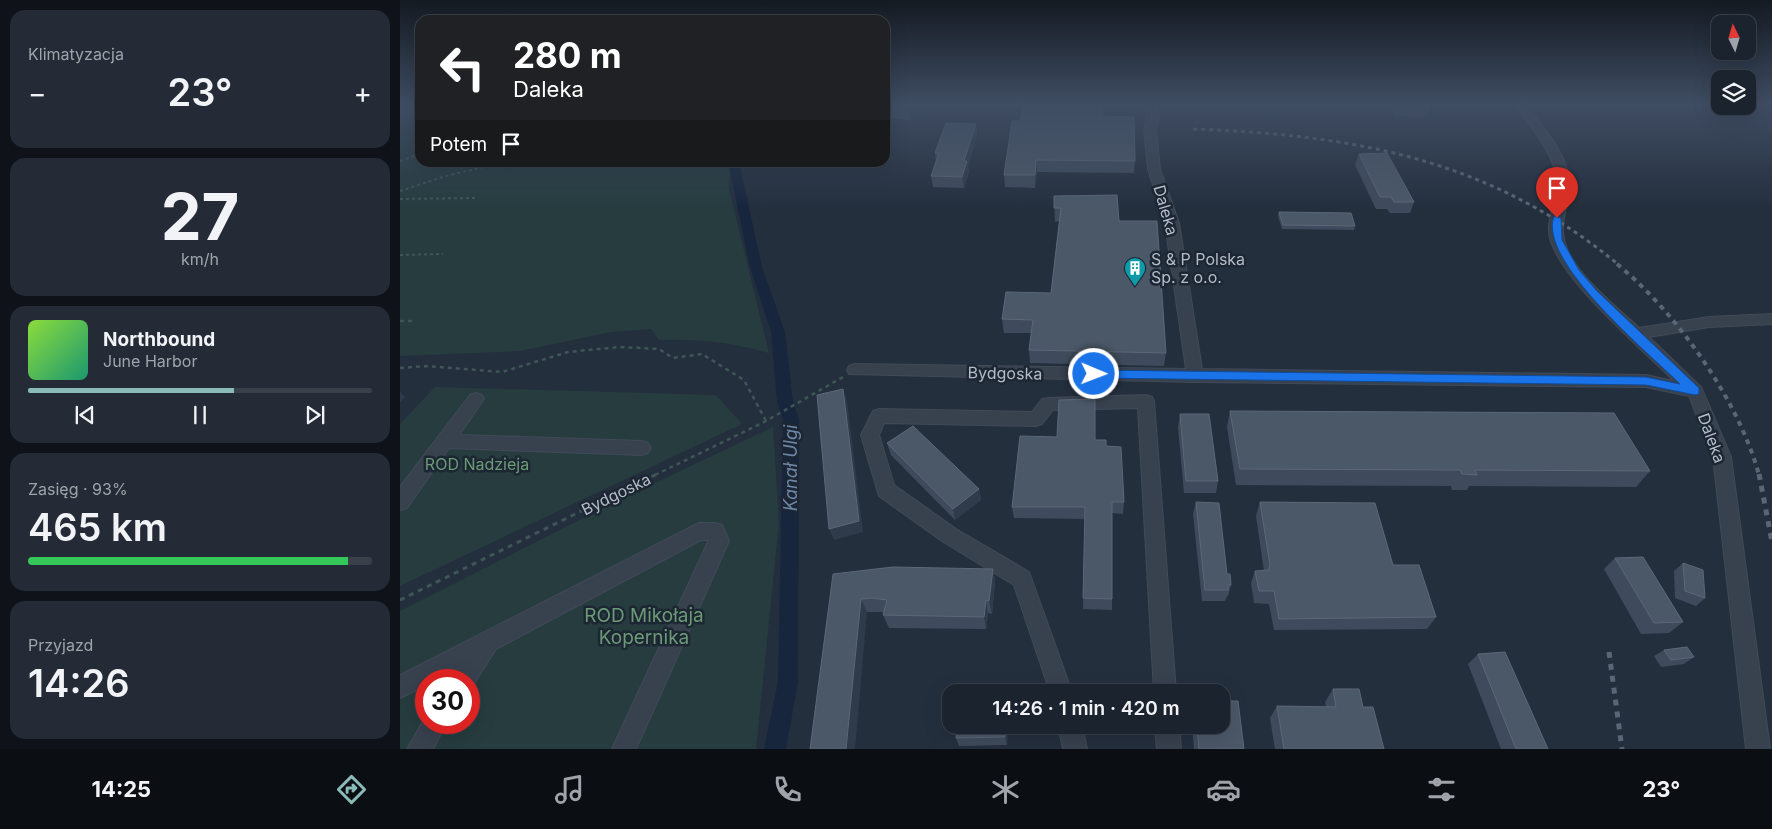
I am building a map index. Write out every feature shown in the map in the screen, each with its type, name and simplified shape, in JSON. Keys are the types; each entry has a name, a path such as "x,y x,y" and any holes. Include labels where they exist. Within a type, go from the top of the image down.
{"street":[{"name":"Daleka","path":"1151,138 1154,169 1172,223 1194,376"},
{"name":"Daleka","path":"1543,138 1557,158 1563,182 1556,227 1557,240 1564,256 1594,294 1695,391 1722,456 1758,749"},
{"path":"1636,334 1709,322 1772,319"},
{"name":"Bydgoska","path":"855,370 1646,381 1695,391"},
{"path":"400,502 476,399"},
{"path":"1058,684 1022,579 948,534 886,490 870,435 879,416 1036,419 1048,404 1146,401 1164,684"},
{"path":"444,441 642,448"},
{"path":"400,687 699,532 715,531 719,541 624,749"},
{"path":"470,669 488,642"},
{"path":"439,667 451,667 454,669"},
{"path":"420,749 429,734"},
{"path":"1072,734 1075,749"},
{"path":"1167,734 1168,749"}],"path":[{"path":"400,160 415,156"},
{"path":"400,191 446,176 483,167"},
{"path":"400,199 476,198"},
{"path":"400,255 443,254"},
{"path":"400,321 412,321"},
{"path":"400,368 426,366 502,372 568,352 612,347 659,349 673,358 702,354 744,380 766,421"},
{"name":"Bydgoska","path":"400,600 780,414 855,370"}],"green space":[{"path":"400,138 415,138 415,167 730,167 729,189 769,353 715,342 659,340 651,329 611,332 520,351 400,356"},
{"name":"ROD Nadzieja","path":"435,387 716,395 742,424 400,586 400,424"},
{"name":"ROD Mikołaja Kopernika","path":"773,427 779,522 756,749 400,749 400,611 617,501"}],"building":[{"path":"941,138 971,138 964,161 967,161 962,177 931,176 939,153 935,153"},
{"path":"1009,138 1134,138 1135,161 1036,160 1035,175 1004,175"},
{"path":"1387,153 1414,202 1394,202 1391,197 1380,197 1359,154"},
{"path":"1117,195 1119,221 1157,221 1166,353 1029,350 1033,320 1002,319 1006,292 1051,293 1061,208 1054,208 1054,196"},
{"path":"1279,212 1351,213 1355,226 1283,225"},
{"path":"843,389 859,521 829,529 817,395"},
{"path":"1095,399 1095,440 1106,440 1106,446 1121,447 1124,502 1112,502 1112,599 1083,598 1085,507 1012,507 1020,436 1057,437 1059,400"},
{"path":"1230,411 1614,413 1650,471 1475,470 1477,475 1462,474 1460,470 1240,469"},
{"path":"1180,414 1209,414 1218,481 1186,481"},
{"path":"913,426 979,489 953,509 887,443"},
{"path":"1196,502 1219,503 1227,574 1230,574 1231,585 1228,585 1228,590 1205,590"},
{"path":"1260,502 1375,503 1393,565 1419,565 1436,617 1279,619 1274,591 1259,591 1255,571 1269,570 1270,565"},
{"path":"1643,557 1683,622 1654,623 1615,558"},
{"path":"1683,563 1703,570 1705,598 1685,591"},
{"path":"893,567 993,569 989,601 986,600 984,617 883,615 887,600 861,599 846,749 810,749 833,574"},
{"path":"1687,647 1694,657 1671,660 1664,650"},
{"path":"1505,652 1548,749 1516,749 1478,654"},
{"path":"1333,689 1359,689 1363,707 1373,707 1384,749 1284,749 1277,706 1336,707"},
{"path":"1230,701 1238,701 1244,749 1199,749 1198,734 1230,734"},
{"path":"956,734 1005,734 1005,737 956,738"}],"waterway":[{"name":"Kanał Ulgi","path":"734,167 756,267 778,332 785,402 791,419 788,682 775,749"}],"railway":[{"path":"1310,138 1365,147 1419,160 1470,177 1521,200 1570,229 1619,265"},
{"path":"1617,264 1662,307 1703,360 1737,418 1750,447 1759,475"},
{"path":"1759,474 1772,542"},
{"path":"1609,652 1622,749"}],"place":[{"name":"S & P Polska Sp. z o.o.","path":"1135,287"}],"route":[{"path":"1094,374 1646,381 1695,391 1594,294 1575,272 1564,256 1557,240 1557,218"}]}
